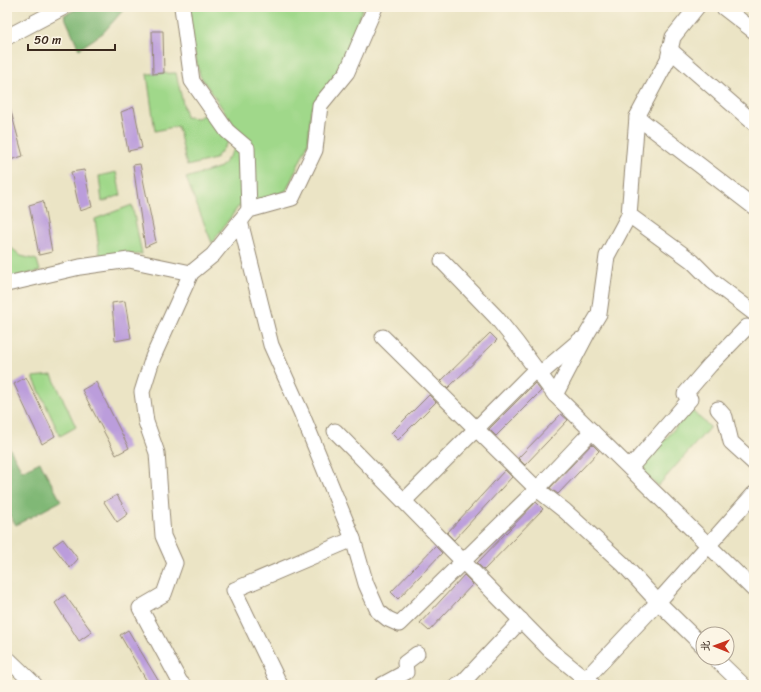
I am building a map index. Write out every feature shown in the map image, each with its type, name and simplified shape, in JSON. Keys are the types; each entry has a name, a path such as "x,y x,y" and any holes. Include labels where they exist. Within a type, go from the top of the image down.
{"street":[{"path":"7,38 64,7"},
{"path":"182,7 192,81 227,131 247,148 244,215 271,345 301,412 353,539 366,584 378,611 388,619 399,624 538,489 592,430"},
{"path":"183,685 140,608 164,594 175,562 163,536 157,453 146,422 142,392 153,357 191,273 213,255 244,215 292,198 316,150 320,105 347,72 376,7"},
{"path":"555,395 599,314 607,256 629,215 637,117 668,59 673,37 697,7"},
{"path":"723,7 754,31"},
{"path":"670,49 754,123"},
{"path":"637,117 754,207"},
{"path":"629,215 692,261 712,281 754,314 751,331 710,365 685,394 690,400 630,468"},
{"path":"7,284 80,267 129,260 191,273"},
{"path":"442,261 496,316 555,395 754,590"},
{"path":"404,501 476,428 538,372 587,334"},
{"path":"383,337 538,489 565,511 623,564 658,602 695,638"},
{"path":"718,409 725,417 731,442 754,463"},
{"path":"335,431 550,650 586,683 754,494"},
{"path":"280,685 234,590 353,539"},
{"path":"458,685 463,682 521,620"},
{"path":"382,685 406,672 405,663 417,654"},
{"path":"7,658 36,685"},
{"path":"723,666 743,685"}],"green space":[{"path":"81,7 126,7 103,33 79,49 64,15"},
{"path":"184,7 363,7 343,64 311,110 308,144 286,191 238,207 212,243 186,178 221,167 243,138 200,76"},
{"path":"176,73 186,117 198,118 208,112 230,140 215,159 187,166 178,126 155,131 147,74"},
{"path":"116,172 121,195 102,202 99,176"},
{"path":"132,205 142,254 100,257 95,219"},
{"path":"7,244 21,256 37,260 40,271 7,279"},
{"path":"52,375 76,427 60,436 33,377"},
{"path":"691,410 710,427 658,486 639,469"},
{"path":"7,443 22,471 40,462 61,501 16,525 7,511"}],"building":[{"path":"152,31 163,31 164,73 153,74"},
{"path":"134,107 142,148 128,151 121,112"},
{"path":"10,108 23,156 10,160 7,149 7,109"},
{"path":"140,164 156,242 145,247 133,165"},
{"path":"84,170 92,207 80,211 71,172"},
{"path":"43,201 52,252 39,255 29,205"},
{"path":"125,301 131,338 115,341 112,303"},
{"path":"490,333 497,340 448,388 441,381"},
{"path":"26,377 55,436 42,444 14,384"},
{"path":"96,382 129,448 116,455 82,390"},
{"path":"535,383 541,391 496,436 489,429"},
{"path":"429,395 436,402 398,440 391,433"},
{"path":"561,414 568,420 525,465 518,458"},
{"path":"592,444 599,451 558,494 550,488"},
{"path":"505,470 512,477 454,540 447,533"},
{"path":"117,495 128,514 117,522 104,502"},
{"path":"536,502 543,509 484,570 477,563"},
{"path":"63,539 78,559 70,568 53,546"},
{"path":"435,546 442,553 398,599 391,592"},
{"path":"464,575 473,584 429,631 420,623"},
{"path":"65,595 92,632 79,641 55,603"},
{"path":"128,630 161,685 149,685 120,635"}]}
